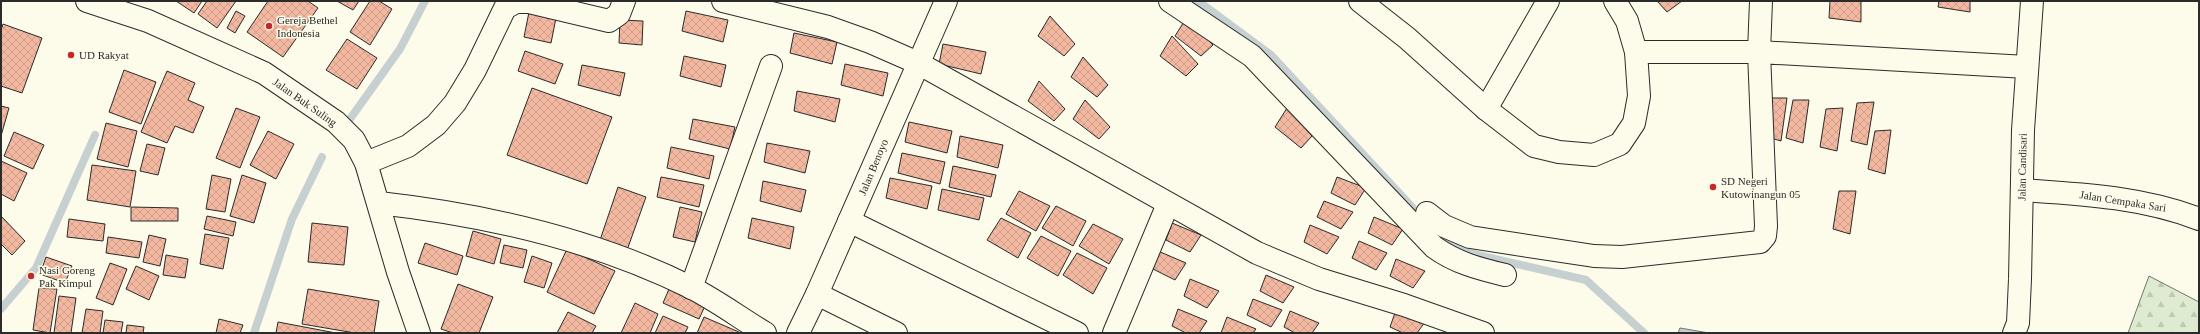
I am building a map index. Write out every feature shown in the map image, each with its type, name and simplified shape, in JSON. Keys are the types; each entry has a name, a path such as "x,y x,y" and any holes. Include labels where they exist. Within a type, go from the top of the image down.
{"street":[{"name":"Jalan Buk Suling","path":"87,1 148,21 264,73 336,122 354,140 366,163 416,330"},
{"path":"366,163 408,146 436,126 454,103 475,70 506,8 516,2 529,2 609,21 619,14 624,1"},
{"path":"723,1 828,27 870,42 918,63 1257,253 1318,278 1404,305 1483,333"},
{"name":"Jalan Benoyo","path":"798,333 850,221 946,1"},
{"path":"1170,1 1252,56 1434,247 1465,250 1573,254 1608,257 1753,244 1762,241 1766,226 1759,52 1761,1"},
{"path":"1360,1 1407,38 1486,109 1534,146 1559,152 1594,155 1620,144 1634,124 1639,96 1636,52 1627,21 1615,1"},
{"path":"1486,109 1548,1"},
{"name":"Jalan Candisari","path":"2014,333 2018,323 2027,67 2032,1"},
{"path":"1636,52 1759,52 2027,67"},
{"path":"691,288 771,66"},
{"name":"Jalan Cempaka Sari","path":"2022,190 2097,195 2174,210 2199,219"},
{"path":"379,203 458,213 535,230 634,262 691,288 765,333"},
{"path":"1114,333 1168,204"},
{"path":"1427,213 1444,226 1465,250 1505,275"},
{"path":"850,221 1076,333"},
{"path":"817,294 896,333"}],"green space":[{"path":"2149,276 2199,302 2199,333 2128,333"}],"shaded area":[{"path":"1680,328 1709,333 1678,333"}],"building":[{"path":"176,1 202,1 194,13"},
{"path":"207,1 236,1 217,28 198,14"},
{"path":"268,1 308,1 318,8 283,57 247,32"},
{"path":"337,1 359,1 353,10"},
{"path":"370,1 379,1 392,9 370,45 350,32"},
{"path":"1657,1 1682,1 1667,12"},
{"path":"1830,1 1861,1 1861,22 1829,18"},
{"path":"1939,1 1970,1 1970,12 1938,7"},
{"path":"236,11 245,16 235,33 227,28"},
{"path":"686,11 728,20 723,42 682,31"},
{"path":"529,12 556,18 551,43 524,37"},
{"path":"1050,16 1075,44 1064,56 1038,36"},
{"path":"1187,17 1213,45 1201,56 1175,36"},
{"path":"620,20 643,21 642,45 619,43"},
{"path":"3,24 42,38 22,93 1,86 1,30"},
{"path":"794,33 837,42 832,64 790,53"},
{"path":"1172,36 1198,64 1186,76 1160,56"},
{"path":"347,39 377,58 357,89 326,70"},
{"path":"943,44 986,52 981,74 939,64"},
{"path":"525,51 563,64 555,84 518,71"},
{"path":"684,56 726,65 721,87 680,76"},
{"path":"1083,57 1108,85 1097,97 1071,77"},
{"path":"845,64 888,73 883,96 841,85"},
{"path":"582,65 625,73 620,96 578,85"},
{"path":"124,70 156,82 141,124 109,112"},
{"path":"167,71 195,83 188,100 204,107 193,133 175,126 167,143 141,132"},
{"path":"1039,81 1065,109 1054,121 1028,101"},
{"path":"532,88 612,117 587,184 507,155"},
{"path":"797,91 840,99 835,122 794,111"},
{"path":"1771,98 1787,98 1781,141 1764,136"},
{"path":"1085,100 1110,127 1099,139 1073,119"},
{"path":"1793,100 1809,100 1803,143 1786,138"},
{"path":"1874,102 1867,145 1851,141 1857,103"},
{"path":"1,106 9,108 1,136"},
{"path":"236,108 260,117 240,168 216,158"},
{"path":"1287,108 1312,136 1301,148 1275,127"},
{"path":"1843,108 1837,151 1820,147 1826,109"},
{"path":"693,119 735,127 730,149 689,139"},
{"path":"909,122 952,131 947,153 905,142"},
{"path":"106,123 137,131 128,167 97,159"},
{"path":"1891,130 1885,174 1868,169 1875,131"},
{"path":"268,131 294,144 276,179 250,165"},
{"path":"14,132 44,145 33,169 4,156"},
{"path":"960,136 1003,145 998,168 957,157"},
{"path":"767,143 810,151 805,173 764,162"},
{"path":"147,144 165,148 158,175 140,171"},
{"path":"671,147 714,156 709,179 667,168"},
{"path":"902,153 945,162 940,184 898,173"},
{"path":"1,161 27,173 14,201 1,194"},
{"path":"92,165 136,171 130,207 87,200"},
{"path":"953,166 996,175 991,197 949,187"},
{"path":"212,175 231,179 225,212 206,209"},
{"path":"242,175 266,183 254,223 230,216"},
{"path":"661,177 704,185 699,207 657,197"},
{"path":"1337,177 1366,188 1355,205 1331,193"},
{"path":"890,178 932,186 927,209 886,198"},
{"path":"763,181 806,190 801,212 760,201"},
{"path":"618,187 646,197 626,253 599,243"},
{"path":"942,189 984,198 979,220 938,210"},
{"path":"1019,191 1050,206 1036,231 1006,214"},
{"path":"1839,191 1856,191 1850,234 1833,229"},
{"path":"1324,201 1353,212 1341,229 1317,217"},
{"path":"1056,206 1086,221 1073,246 1042,228"},
{"path":"131,207 178,208 178,221 131,221"},
{"path":"680,207 702,212 695,242 673,237"},
{"path":"1,216 25,241 12,255 1,244"},
{"path":"207,216 236,222 233,236 204,229"},
{"path":"1374,217 1403,229 1392,245 1368,233"},
{"path":"752,218 794,227 790,249 748,238"},
{"path":"1001,218 1031,233 1018,258 987,240"},
{"path":"69,219 105,224 103,241 67,237"},
{"path":"312,223 348,227 344,265 308,262"},
{"path":"1172,223 1201,235 1190,252 1166,240"},
{"path":"1093,224 1123,239 1109,264 1079,246"},
{"path":"1310,225 1339,237 1327,254 1304,242"},
{"path":"473,231 501,239 494,264 466,256"},
{"path":"205,234 229,238 223,269 200,264"},
{"path":"149,235 166,239 160,266 143,262"},
{"path":"1041,236 1071,251 1058,276 1027,258"},
{"path":"108,237 142,242 139,258 106,253"},
{"path":"1359,241 1387,253 1376,270 1352,258"},
{"path":"425,243 463,256 457,275 418,263"},
{"path":"504,245 527,250 523,268 500,263"},
{"path":"567,249 615,271 594,314 547,292"},
{"path":"1158,251 1186,263 1175,280 1151,268"},
{"path":"1077,253 1107,268 1093,294 1063,275"},
{"path":"166,255 188,259 185,278 163,275"},
{"path":"532,256 552,263 544,288 524,282"},
{"path":"46,257 72,266 65,283 40,274"},
{"path":"1396,259 1425,271 1413,288 1390,276"},
{"path":"110,263 127,269 113,305 96,298"},
{"path":"136,266 159,276 149,300 126,289"},
{"path":"1266,275 1294,287 1283,303 1260,291"},
{"path":"1190,279 1219,291 1207,308 1184,296"},
{"path":"458,284 493,297 479,333 453,333 441,329"},
{"path":"39,288 57,289 50,333 33,330"},
{"path":"308,289 379,301 374,333 355,333 302,324"},
{"path":"669,289 705,306 699,319 663,303"},
{"path":"59,296 76,298 71,333 54,333"},
{"path":"1253,299 1282,310 1271,327 1247,315"},
{"path":"635,303 658,314 650,333 621,333"},
{"path":"86,309 103,311 100,333 82,333"},
{"path":"1178,309 1207,321 1199,333 1186,333 1172,326"},
{"path":"1396,310 1425,322 1417,333 1403,333 1390,327"},
{"path":"1290,311 1319,323 1312,333 1295,333 1284,327"},
{"path":"568,312 596,326 592,333 557,333"},
{"path":"663,316 688,327 685,333 655,333"},
{"path":"704,317 739,332 739,333 697,333"},
{"path":"1227,317 1256,329 1253,333 1221,333"},
{"path":"219,319 243,325 240,333 216,333"},
{"path":"105,320 123,322 121,333 103,333"},
{"path":"278,322 336,333 276,333"},
{"path":"127,325 144,327 143,333 126,333"}],"waterway":[{"path":"350,119 400,49 425,1"},
{"path":"1198,1 1271,55 1424,220"},
{"path":"1,309 36,268 95,135"},
{"path":"254,333 292,219 322,157"},
{"path":"1443,236 1469,253 1586,280 1644,333"}],"place":[{"name":"Gereja Bethel Indonesia","path":"269,26"},
{"name":"UD Rakyat","path":"71,55"},
{"name":"SD Negeri Kutowinangun 05","path":"1713,187"},
{"name":"Nasi Goreng Pak Kimpul","path":"31,276"}]}
